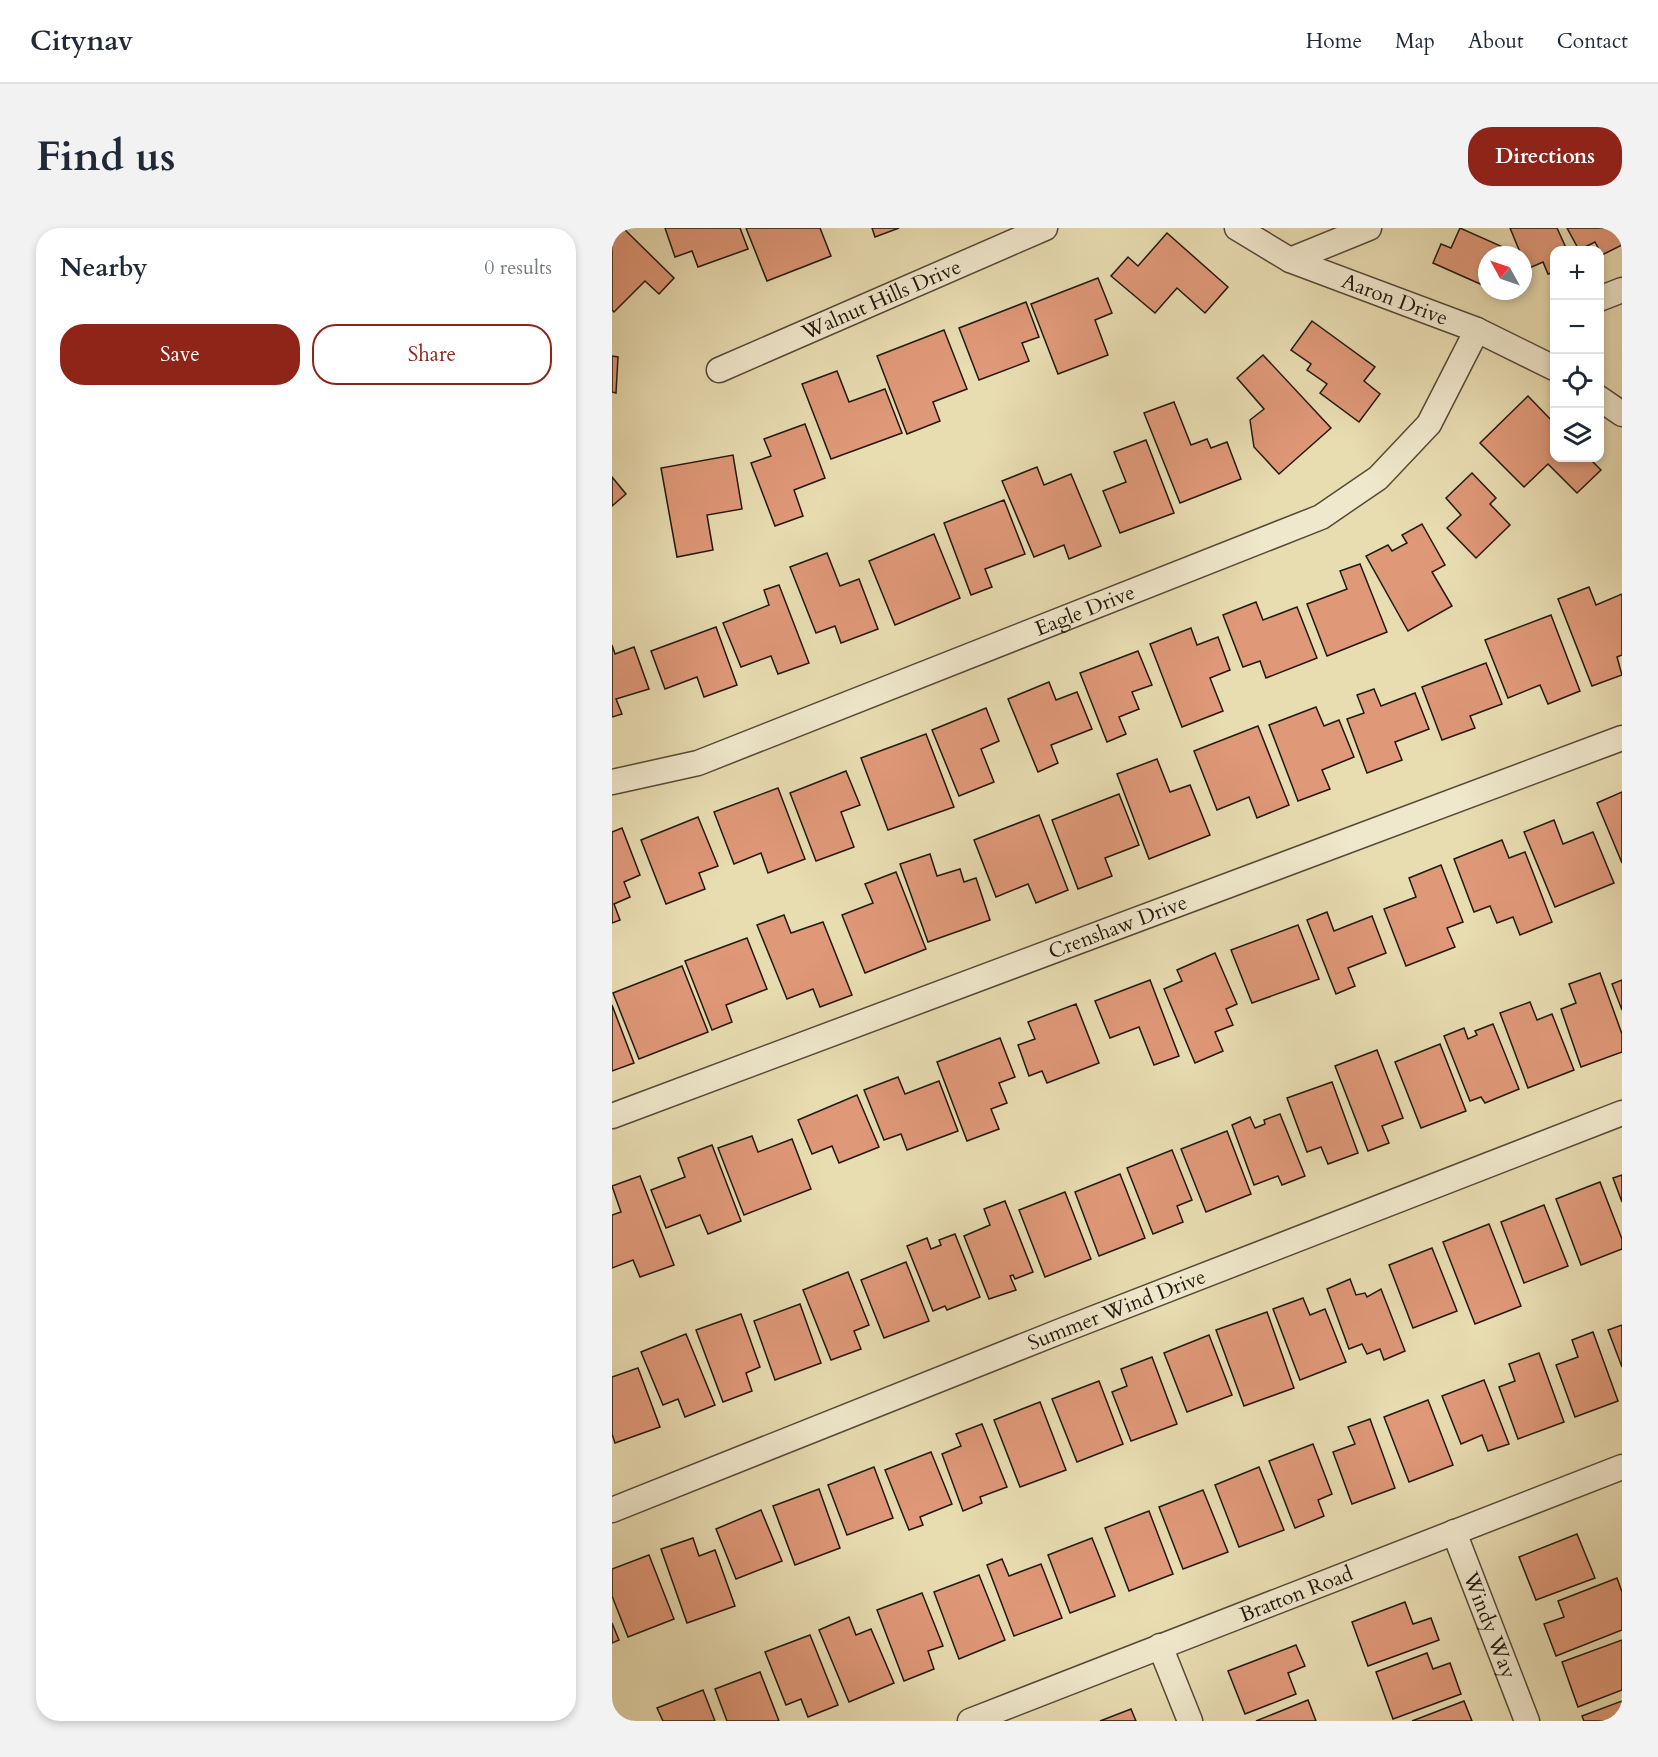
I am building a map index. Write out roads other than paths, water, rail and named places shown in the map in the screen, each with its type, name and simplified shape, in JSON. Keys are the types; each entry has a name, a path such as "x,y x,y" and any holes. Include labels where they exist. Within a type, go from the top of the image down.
{"street":[{"name":"Walnut Hills Drive","path":"719,370 1045,228"},
{"name":"Aaron Drive","path":"1238,228 1290,260 1477,330 1550,366"},
{"path":"1290,260 1369,228"},
{"path":"1604,297 1622,290"},
{"name":"Eagle Drive","path":"612,782 698,763 1321,517 1378,478 1429,424 1477,330"},
{"path":"1604,401 1622,414"},
{"name":"Crenshaw Drive","path":"612,1116 1622,738"},
{"name":"Summer Wind Drive","path":"612,1510 1061,1331 1622,1113"},
{"name":"Bratton Road","path":"970,1721 1622,1467"},
{"name":"Windy Way","path":"1455,1532 1527,1721"},
{"path":"1160,1646 1190,1721"}]}
